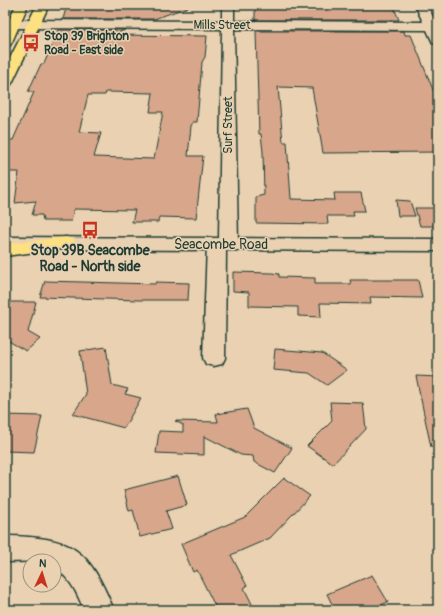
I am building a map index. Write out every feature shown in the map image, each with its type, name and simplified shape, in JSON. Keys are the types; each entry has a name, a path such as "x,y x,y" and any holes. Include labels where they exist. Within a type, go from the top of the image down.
{"main road":[{"path":"5,42 22,5"},
{"path":"5,83 43,5"},
{"name":"Seacombe Road","path":"5,243 438,245"},
{"path":"5,250 66,243"}],"street":[{"name":"Surf Street","path":"214,358 223,244 228,5"},
{"path":"421,5 438,40"},
{"name":"Mills Street","path":"13,24 431,26"},
{"path":"5,549 32,549 57,554 77,566 92,590 99,610"}],"building":[{"path":"67,5 187,5 188,7 154,19 63,19"},
{"path":"306,5 393,5 399,20 255,20 255,7 306,7"},
{"path":"58,30 125,30 113,35 207,36 205,57 202,62 197,122 193,122 191,126 188,156 203,156 196,218 159,217 158,222 132,222 135,210 74,209 71,221 43,221 42,215 32,215 36,201 15,203 19,172 5,172 5,149 9,140 13,140 34,92 28,92 41,64 44,64","holes":["106,92 153,93 150,112 163,112 154,159 94,157 101,133 79,132 88,95 105,95"]},
{"path":"256,31 404,31 405,35 411,35 438,102 438,152 323,153 312,88 278,87 283,142 287,142 291,199 335,200 334,193 361,193 365,211 353,211 354,216 327,216 328,224 256,223 256,197 264,195 263,152 261,134 259,134"},
{"path":"396,200 410,201 415,216 398,216"},
{"path":"415,208 438,208 438,226 420,226"},
{"path":"233,272 272,273 279,274 279,277 315,278 315,284 351,284 350,280 418,280 422,298 370,297 371,304 320,303 321,317 298,316 298,307 249,306 249,292 233,291"},
{"path":"45,281 155,284 156,282 189,283 188,300 40,297"},
{"path":"5,302 36,302 28,332 40,339 26,351 5,339"},
{"path":"106,347 112,385 128,389 125,394 141,398 124,428 73,414 86,394 80,351"},
{"path":"275,349 322,353 347,370 327,385 309,373 273,370"},
{"path":"416,376 438,377 438,446 431,447"},
{"path":"330,402 363,403 366,429 333,464 307,446 332,421"},
{"path":"247,409 254,428 292,448 275,473 254,462 253,456 241,455 204,436 204,455 156,453 159,431 183,432 183,425 175,421 218,422 216,414"},
{"path":"5,415 42,416 34,452 5,451"},
{"path":"178,476 187,505 166,511 172,529 140,537 133,510 129,511 124,490"},
{"path":"284,478 310,496 270,538 231,555 247,586 244,588 255,610 217,610 197,570 193,572 181,544 245,517"},
{"path":"372,575 388,602 369,610 335,610 327,594"}],"place":[{"name":"Stop 39 Brighton Road - East side","path":"31,43"},
{"name":"Stop 39B Seacombe Road - North side","path":"90,230"}]}
